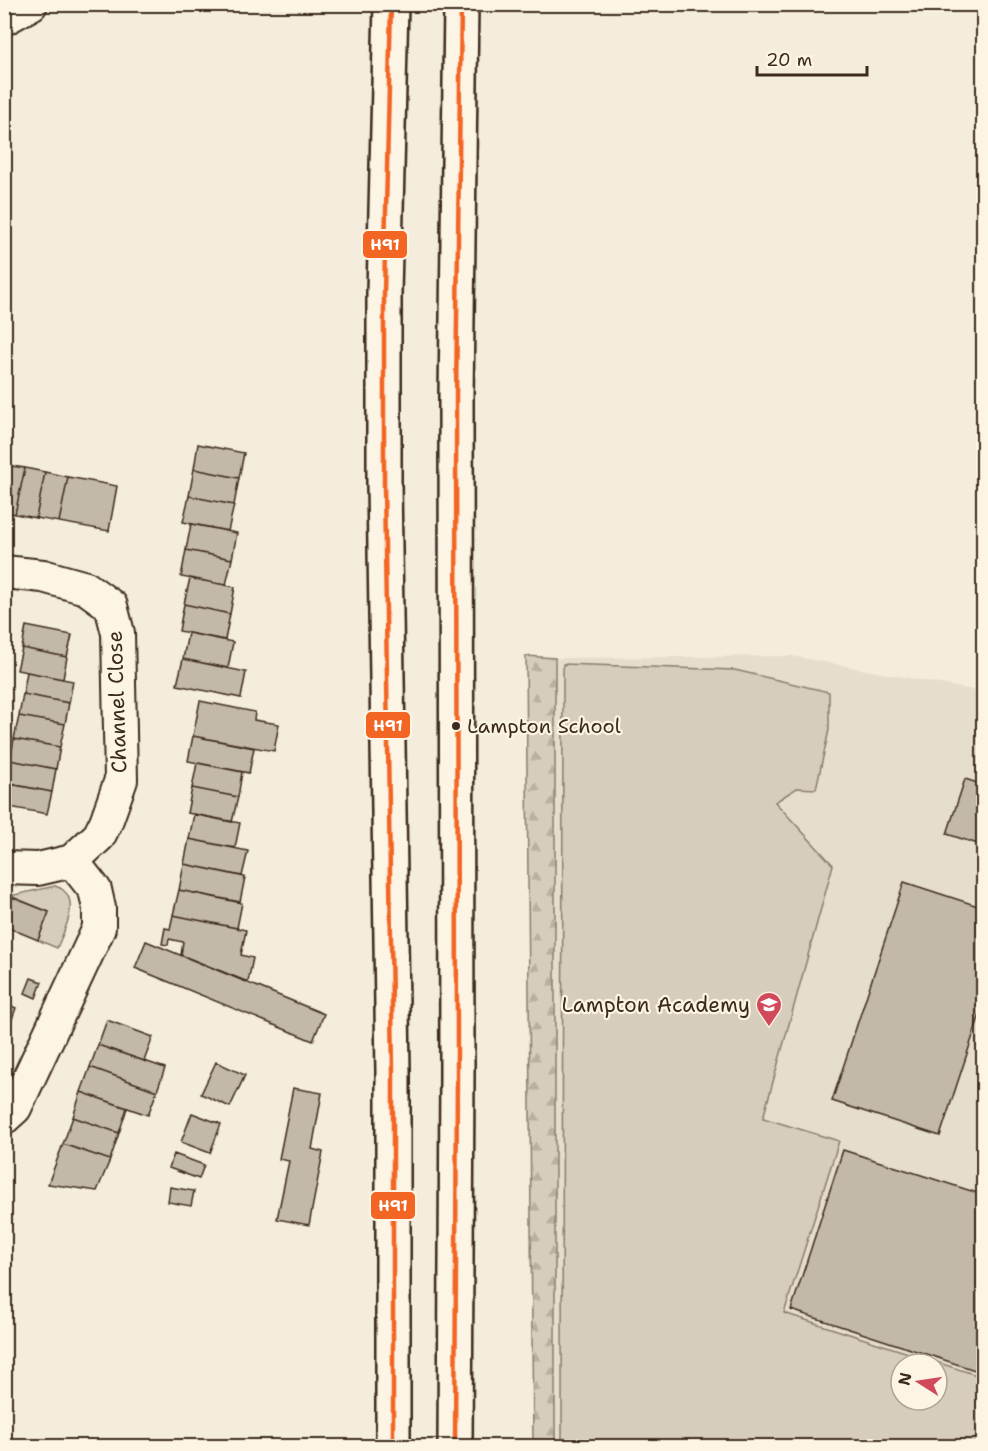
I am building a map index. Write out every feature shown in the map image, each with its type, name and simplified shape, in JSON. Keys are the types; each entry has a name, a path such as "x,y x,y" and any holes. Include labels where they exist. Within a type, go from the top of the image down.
{"highway":[{"path":"391,4 384,293 384,483 393,1072 393,1446"},
{"path":"454,1446 457,1073 456,397 461,4"}],"street":[{"path":"4,19 31,4"},
{"name":"Channel Close","path":"4,572 43,576 86,588 111,606 118,633 121,780 99,836 72,861 38,869 4,868"},
{"path":"4,1119 15,1108 99,928 99,908 95,890 72,861"}],"shaded area":[{"name":"Lampton Academy","path":"792,656 983,692 983,1446 555,1446 555,658"}],"green space":[{"path":"526,656 555,658 555,1446 533,1446"},
{"name":"Lampton Academy","path":"563,664 735,670 829,692 829,730 816,789 797,788 775,802 833,865 763,1118 839,1141 784,1313 905,1352 889,1352 889,1412 949,1412 949,1366 983,1377 983,1446 562,1446"},
{"path":"55,886 63,890 70,902 69,918 57,948 38,940 49,912 10,896"}],"building":[{"path":"198,444 244,453 239,478 194,469"},
{"path":"4,465 25,468 15,514 4,512"},
{"path":"25,468 45,472 36,518 15,514"},
{"path":"194,469 239,478 234,505 189,496"},
{"path":"45,472 68,477 59,522 36,518"},
{"path":"68,477 117,486 109,531 59,522"},
{"path":"189,496 234,505 228,531 183,522"},
{"path":"191,524 237,533 232,559 186,550"},
{"path":"186,550 232,559 226,585 181,577"},
{"path":"190,578 235,587 230,614 184,604"},
{"path":"184,604 230,614 225,640 179,631"},
{"path":"26,626 72,635 67,657 22,648"},
{"path":"188,633 233,642 228,668 183,659"},
{"path":"22,648 67,657 63,679 17,670"},
{"path":"183,659 246,672 241,698 177,685"},
{"path":"27,672 73,681 69,703 23,694"},
{"path":"23,694 69,703 65,724 19,716"},
{"path":"200,701 255,712 254,720 279,724 274,751 193,736"},
{"path":"19,716 65,724 60,747 14,739"},
{"path":"193,736 254,748 249,773 188,761"},
{"path":"14,739 60,747 56,769 10,760"},
{"path":"10,760 56,769 52,792 6,783"},
{"path":"197,763 242,772 238,797 192,788"},
{"path":"965,779 984,785 984,846 947,834"},
{"path":"4,783 52,792 47,814 4,806"},
{"path":"192,788 238,797 232,822 187,813"},
{"path":"194,814 240,823 235,848 189,839"},
{"path":"189,839 248,851 242,876 184,864"},
{"path":"184,864 245,877 240,902 179,890"},
{"path":"904,882 984,908 984,1002 940,1136 832,1101"},
{"path":"179,890 242,903 237,928 173,915"},
{"path":"4,894 49,912 38,940 4,926"},
{"path":"173,915 246,930 241,955 253,958 248,982 181,955 183,942 169,939 168,945 162,944 165,928 170,929"},
{"path":"146,941 324,1014 313,1041 135,968"},
{"path":"4,963 11,966 4,981"},
{"path":"31,978 42,982 36,998 25,993"},
{"path":"4,1003 16,1008 12,1019 4,1016"},
{"path":"4,1016 12,1019 8,1030 4,1029"},
{"path":"107,1020 153,1037 144,1061 98,1045"},
{"path":"98,1045 165,1068 157,1091 90,1067"},
{"path":"216,1062 245,1075 230,1107 201,1094"},
{"path":"90,1067 157,1091 148,1115 81,1092"},
{"path":"293,1088 322,1093 312,1149 323,1152 309,1225 277,1219 289,1161 279,1159"},
{"path":"81,1092 127,1108 119,1133 73,1117"},
{"path":"192,1113 221,1124 210,1153 181,1142"},
{"path":"73,1117 119,1133 110,1160 63,1144"},
{"path":"63,1144 110,1160 97,1191 48,1184"},
{"path":"843,1150 984,1195 984,1373 949,1362 949,1352 920,1352 791,1310"},
{"path":"174,1154 204,1165 199,1179 169,1168"},
{"path":"170,1187 194,1191 191,1206 168,1202"}],"transit line":[{"name":"H91","path":"391,4 384,293 384,483 393,1072 393,1446"},
{"name":"H91","path":"455,1446 456,397 461,4"}],"place":[{"name":"Lampton School","path":"456,726"},
{"name":"Lampton Academy","path":"769,1028"}]}
